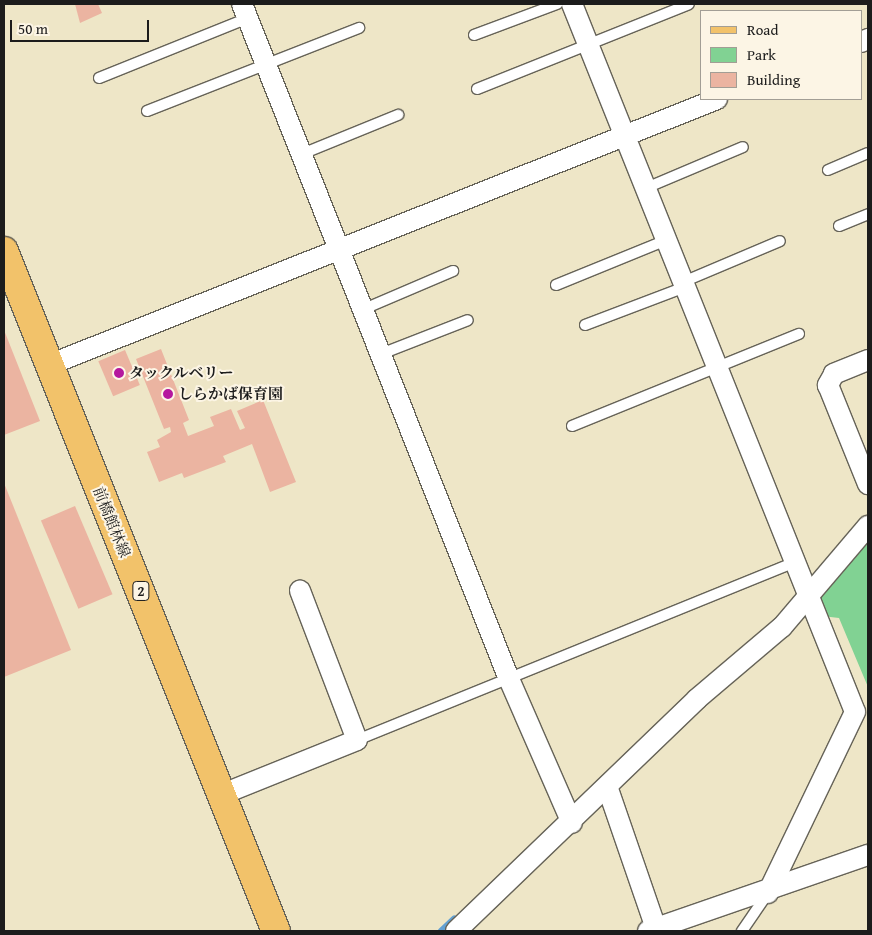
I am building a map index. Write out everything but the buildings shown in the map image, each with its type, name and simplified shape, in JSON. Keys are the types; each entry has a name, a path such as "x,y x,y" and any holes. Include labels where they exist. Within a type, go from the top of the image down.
{"main road":[{"name":"前橋館林線","path":"4,251 9,280 49,365 223,794 276,931"}],"street":[{"path":"572,4 855,712 768,893"},
{"path":"245,11 509,679 572,823"},
{"path":"49,365 714,100"},
{"path":"868,360 834,374 828,385 868,484"},
{"path":"456,931 572,823 697,700 782,627 808,594 868,526"},
{"path":"223,794 357,740 300,590"},
{"path":"608,788 653,930 768,893 868,855"}],"lane":[{"path":"474,35 557,4"},
{"path":"477,89 689,4"},
{"path":"99,78 245,11"},
{"path":"147,111 267,67 359,28"},
{"path":"302,154 398,115"},
{"path":"646,188 743,147"},
{"path":"828,170 868,153"},
{"path":"839,226 868,214"},
{"path":"556,286 666,240"},
{"path":"585,325 684,284 780,241"},
{"path":"364,309 453,271"},
{"path":"382,354 468,320"},
{"path":"572,426 799,334"},
{"path":"357,740 795,562"},
{"path":"742,931 768,893"}],"green space":[{"path":"868,536 868,687 839,618 822,616 817,597"}],"waterway":[{"path":"441,931 454,919"}],"place":[{"name":"タックルベリー","path":"119,373"},
{"name":"しらかば保育園","path":"168,394"}]}
